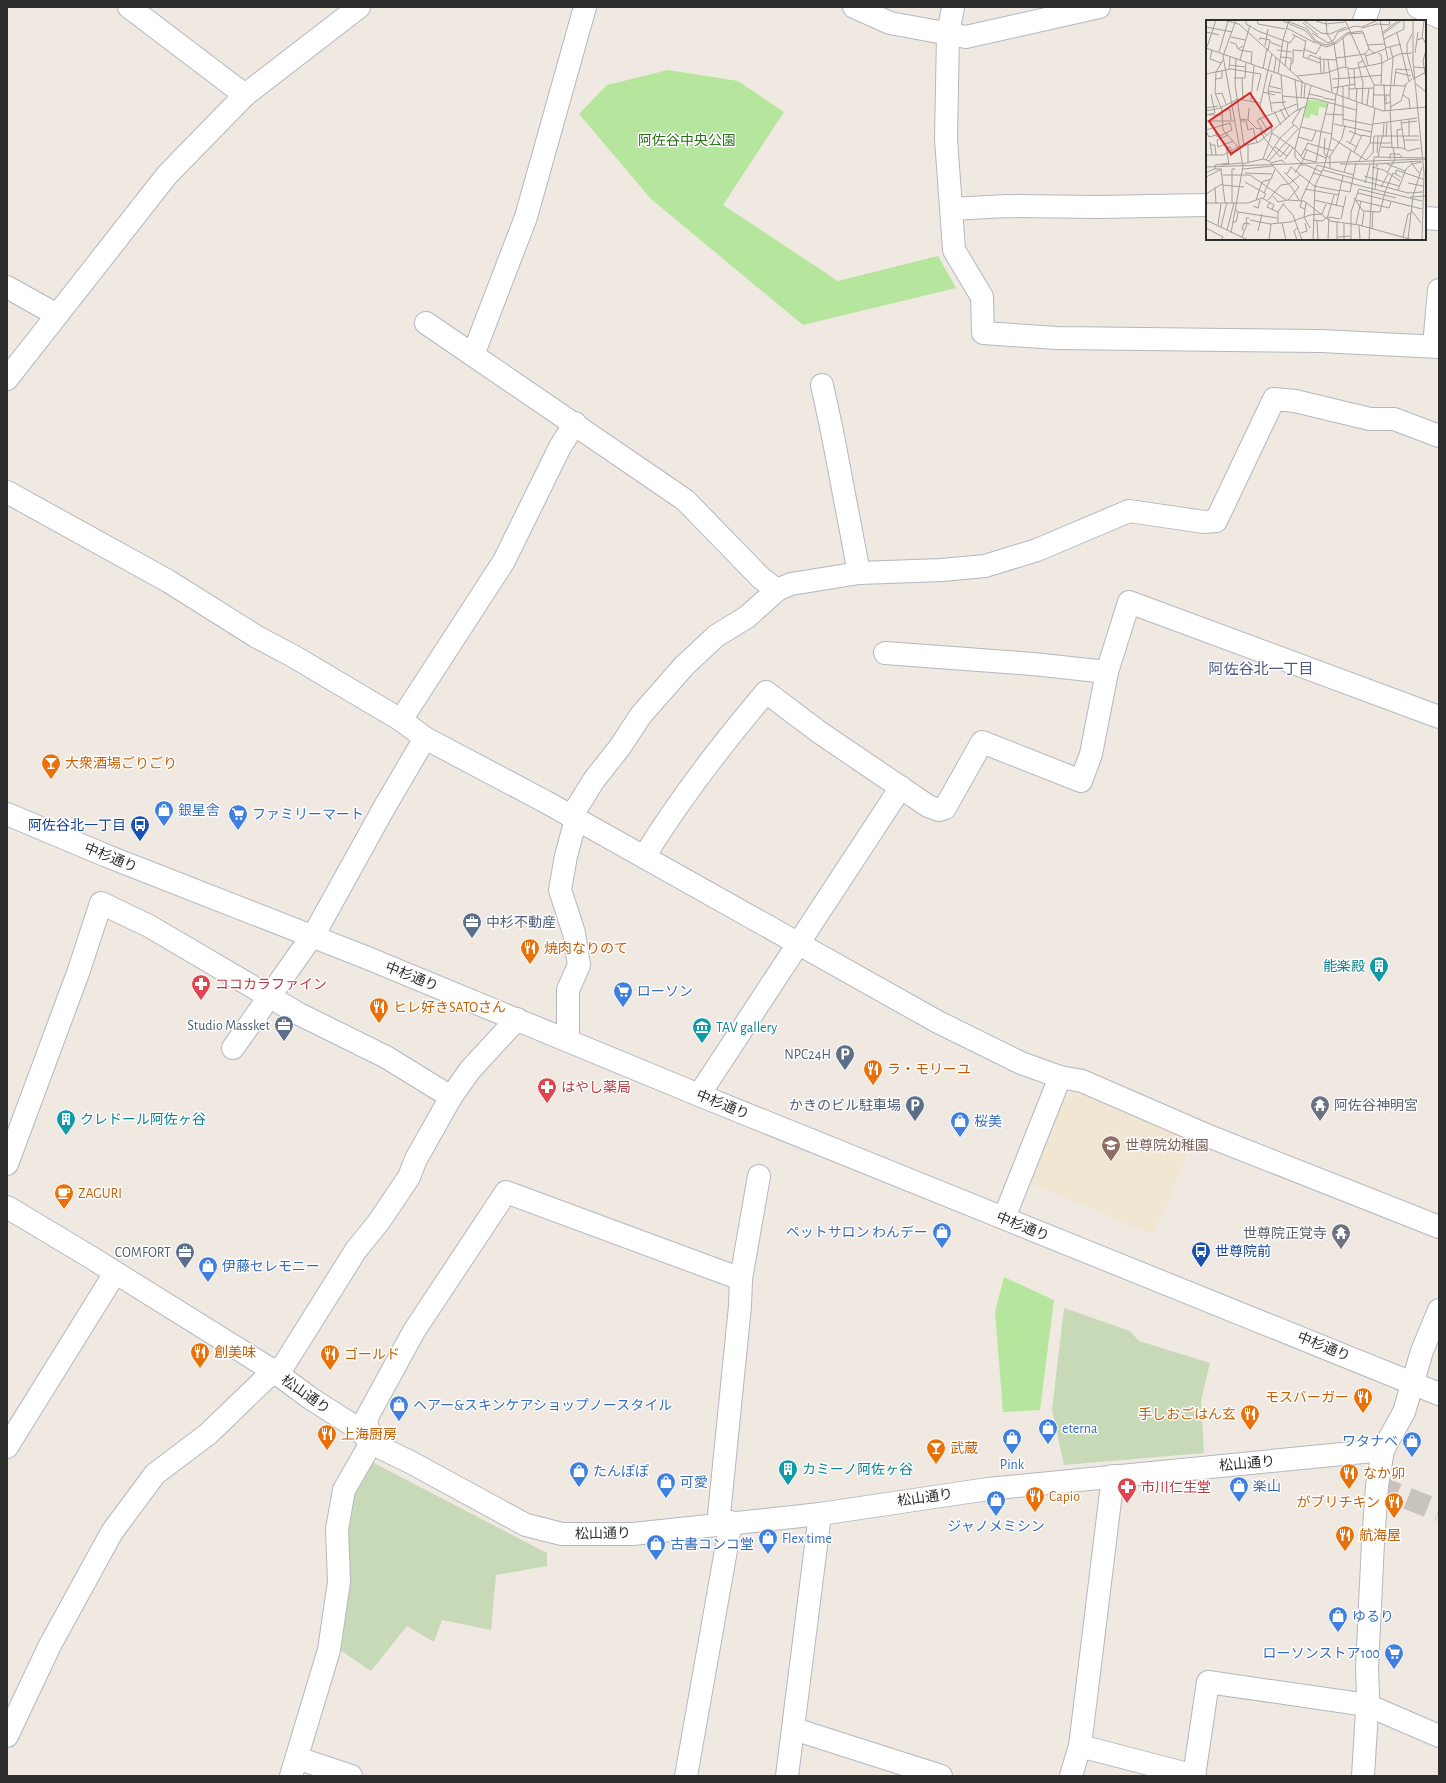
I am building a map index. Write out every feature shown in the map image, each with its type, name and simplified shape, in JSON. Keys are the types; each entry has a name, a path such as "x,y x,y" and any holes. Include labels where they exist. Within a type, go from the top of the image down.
{"street":[{"path":"129,7 245,95"},
{"path":"7,379 167,175 245,95 359,7"},
{"path":"473,355 526,217 585,7"},
{"path":"854,7 890,23 966,37 1099,7"},
{"path":"953,7 948,34 946,139 954,250 982,297 983,333 1057,338 1321,341 1437,346 1439,290"},
{"path":"1364,20 1369,7"},
{"path":"1418,7 1439,17"},
{"path":"952,209 1006,206 1206,204"},
{"path":"1426,218 1439,219"},
{"path":"7,286 57,315"},
{"path":"426,323 575,423 685,500 761,578 777,590"},
{"path":"822,385 859,574"},
{"path":"568,1040 568,990 579,965 574,933 560,890 574,818 594,780 641,715 684,666 716,636 747,617 777,590 791,584 859,574 942,570 985,566 1038,550 1129,512 1204,522 1216,521 1274,399 1295,400 1370,419 1394,419 1439,436"},
{"path":"401,720 504,561 560,447 575,423"},
{"path":"7,492 168,581 257,637 293,656 401,720 425,738 574,818 952,1029 1021,1063 1060,1077 1082,1081 1211,1137 1439,1227"},
{"path":"644,857 666,822 722,744 766,692 819,732 928,806 939,810 945,808 982,742 1081,781 1091,754 1107,672 1129,602 1439,717"},
{"path":"885,654 1032,664 1107,672"},
{"path":"233,1048 312,935 425,738"},
{"path":"699,1095 901,787"},
{"name":"中杉通り","path":"7,814 122,862 312,935 699,1095 1439,1394"},
{"path":"7,1164 78,973 101,903 149,926 299,1014 386,1057 451,1097"},
{"path":"7,1736 50,1645 112,1532 155,1474 208,1434 264,1380 284,1365 356,1250 378,1223 409,1177 416,1159 451,1097 470,1070 517,1019"},
{"path":"1004,1218 1060,1077"},
{"path":"686,1776 724,1523 741,1279 759,1176"},
{"path":"351,1776 294,1767 329,1650 338,1582 337,1529 344,1490 371,1443 366,1419 414,1331 506,1192 741,1279"},
{"name":"松山通り","path":"7,1207 275,1372 310,1398 357,1428 371,1443 412,1463 526,1525 562,1534 633,1534 724,1523 820,1514 988,1489 1383,1450"},
{"path":"7,1447 115,1273"},
{"path":"1363,1776 1373,1542 1377,1486 1383,1450 1404,1412 1414,1383 1422,1351 1439,1310"},
{"path":"1071,1776 1080,1746 1114,1476"},
{"path":"787,1776 820,1514"},
{"path":"1080,1746 1194,1776 1208,1682 1366,1705 1439,1736"},
{"path":"794,1729 941,1776"}],"shaded area":[{"name":"世尊院幼稚園","path":"1076,1091 1193,1141 1153,1235 1030,1183 1064,1097"}],"green space":[{"name":"阿佐谷中央公園","path":"668,70 738,81 784,112 723,205 838,281 938,256 956,288 803,325 651,199 579,114 607,85"},
{"path":"1004,1277 1054,1300 1040,1410 1003,1412 995,1312"},
{"path":"1064,1308 1130,1331 1139,1341 1210,1363 1201,1401 1204,1453 1064,1465 1052,1410"},
{"path":"368,1460 547,1553 547,1566 496,1575 491,1630 442,1620 434,1642 407,1626 371,1671 340,1650 351,1492"}],"tunnel":[{"path":"1377,1486 1439,1511"}],"place":[{"name":"大衆酒場ごりごり","path":"51,780"},
{"name":"銀星舎","path":"164,827"},
{"name":"ファミリーマート","path":"238,831"},
{"name":"阿佐谷北一丁目","path":"140,842"},
{"name":"中杉不動産","path":"472,939"},
{"name":"焼肉なりのて","path":"530,965"},
{"name":"能楽殿","path":"1379,983"},
{"name":"ココカラファイン","path":"201,1001"},
{"name":"ローソン","path":"623,1008"},
{"name":"ヒレ好きSATOさん","path":"379,1024"},
{"name":"Studio Massket","path":"284,1042"},
{"name":"TAV gallery","path":"702,1044"},
{"name":"NPC24H","path":"845,1071"},
{"name":"ラ・モリーユ","path":"873,1086"},
{"name":"はやし薬局","path":"547,1104"},
{"name":"かきのビル駐車場","path":"915,1122"},
{"name":"阿佐谷神明宮","path":"1320,1122"},
{"name":"クレドール阿佐ヶ谷","path":"66,1136"},
{"name":"桜美","path":"960,1138"},
{"name":"世尊院幼稚園","path":"1111,1162"},
{"name":"ZAGURI","path":"64,1210"},
{"name":"ペットサロン わんデー","path":"942,1249"},
{"name":"世尊院正覚寺","path":"1341,1250"},
{"name":"世尊院前","path":"1201,1268"},
{"name":"COMFORT","path":"185,1269"},
{"name":"伊藤セレモニー","path":"208,1283"},
{"name":"創美味","path":"200,1369"},
{"name":"ゴールド","path":"330,1371"},
{"name":"モスバーガー","path":"1363,1414"},
{"name":"ヘアー&スキンケアショップノースタイル","path":"399,1422"},
{"name":"手しおごはん玄","path":"1250,1431"},
{"name":"eterna","path":"1048,1445"},
{"name":"上海厨房","path":"327,1451"},
{"name":"Pink","path":"1012,1455"},
{"name":"ワタナベ","path":"1412,1458"},
{"name":"武蔵","path":"936,1465"},
{"name":"カミーノ阿佐ヶ谷","path":"788,1486"},
{"name":"たんぽぽ","path":"579,1488"},
{"name":"なか卯","path":"1349,1490"},
{"name":"可愛","path":"666,1499"},
{"name":"楽山","path":"1239,1503"},
{"name":"市川仁生堂","path":"1127,1504"},
{"name":"Capio","path":"1035,1513"},
{"name":"ジャノメミシン","path":"996,1517"},
{"name":"がブリチキン","path":"1394,1519"},
{"name":"航海屋","path":"1345,1552"},
{"name":"Flex time","path":"768,1555"},
{"name":"古書コンコ堂","path":"656,1561"},
{"name":"ゆるり","path":"1338,1633"},
{"name":"ローソンストア100","path":"1394,1670"}],"district":[{"name":"阿佐谷北一丁目","path":"1261,669"}]}
